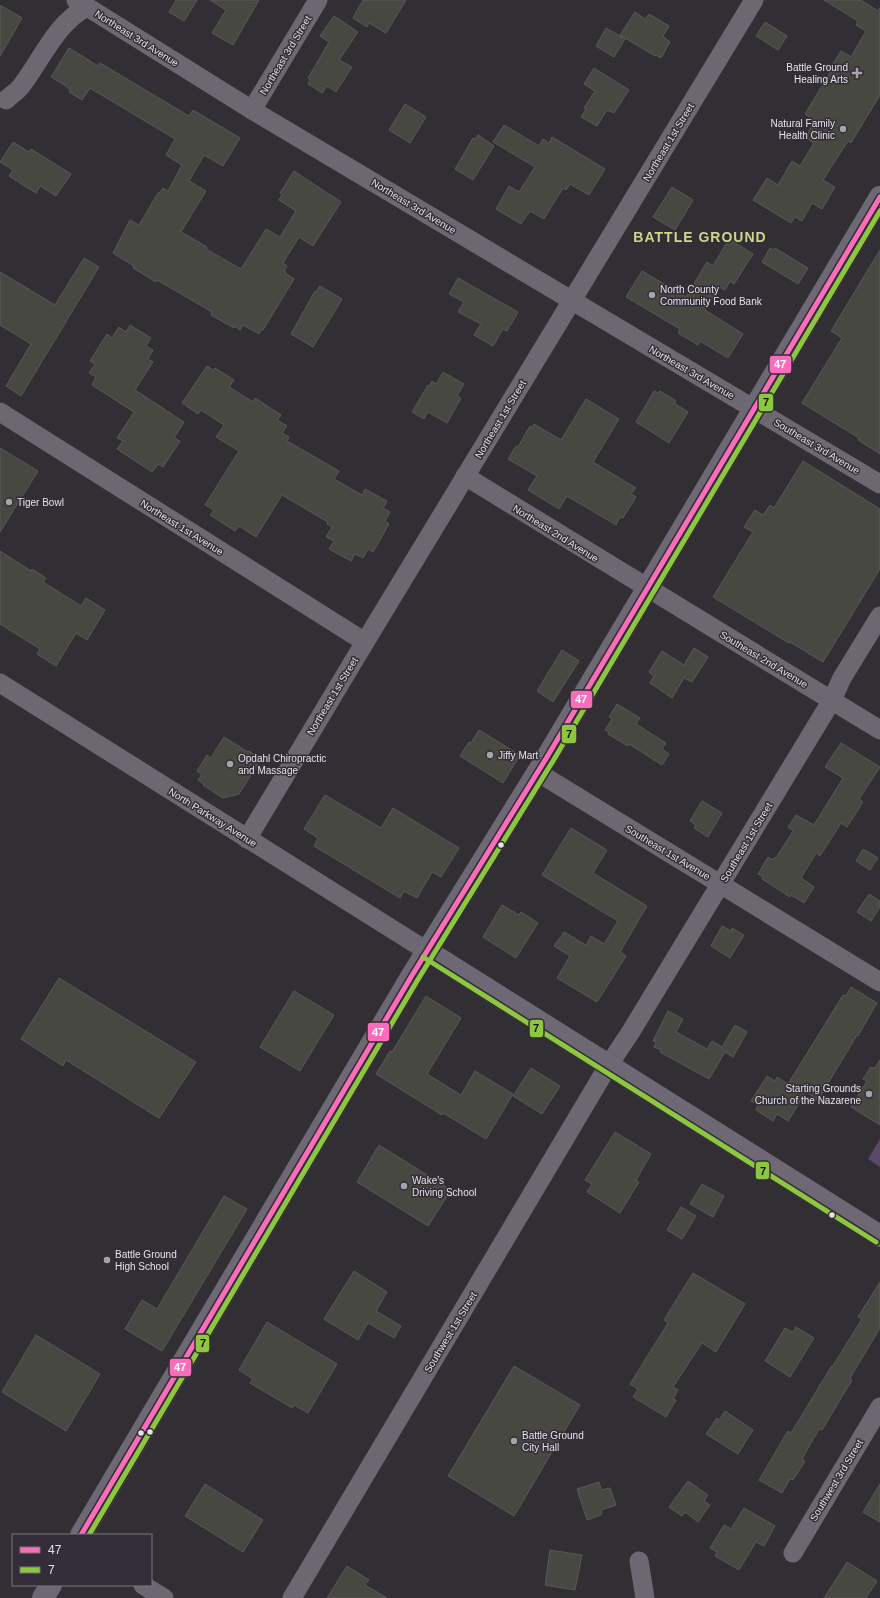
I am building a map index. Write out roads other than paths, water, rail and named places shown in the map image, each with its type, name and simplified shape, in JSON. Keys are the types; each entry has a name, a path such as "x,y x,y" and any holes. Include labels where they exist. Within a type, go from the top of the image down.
{"main road":[{"path":"82,1534 427,951 648,588 880,197"},
{"path":"427,951 880,1236"},
{"path":"43,1598 50,1586"}],"street":[{"name":"Northeast 3rd Street","path":"252,110 318,0"},
{"name":"Northeast 1st Street","path":"247,839 364,642 754,0"},
{"name":"Northeast 3rd Avenue","path":"81,2 252,110 571,301 755,408"},
{"path":"6,100 21,86 49,44 81,2"},
{"name":"Southeast 3rd Avenue","path":"755,408 880,484"},
{"name":"Northeast 1st Avenue","path":"0,412 364,642"},
{"name":"Northeast 2nd Avenue","path":"465,476 648,588"},
{"name":"Southeast 2nd Avenue","path":"648,588 880,730"},
{"name":"Southeast 1st Street","path":"608,1066 630,1033 832,700 842,678 880,616"},
{"name":"North Parkway Avenue","path":"0,683 427,951"},
{"name":"Southeast 1st Avenue","path":"537,772 880,982"},
{"name":"Southwest 1st Street","path":"292,1598 608,1066"},
{"name":"Southwest 3rd Street","path":"793,1553 880,1407"},
{"path":"639,1561 645,1598"},
{"path":"145,1586 164,1598"}],"place":[{"name":"Battle Ground Healing Arts","path":"857,73"},
{"name":"Natural Family Health Clinic","path":"843,129"},
{"name":"North County Community Food Bank","path":"652,295"},
{"name":"Tiger Bowl","path":"9,502"},
{"name":"Jiffy Mart","path":"490,755"},
{"name":"Opdahl Chiropractic and Massage","path":"230,764"},
{"name":"Starting Grounds Church of the Nazarene","path":"869,1094"},
{"name":"Wake's Driving School","path":"404,1186"},
{"name":"Battle Ground High School","path":"107,1260"},
{"name":"Battle Ground City Hall","path":"514,1441"}],"district":[{"name":"BATTLE GROUND","path":"700,237"}]}
